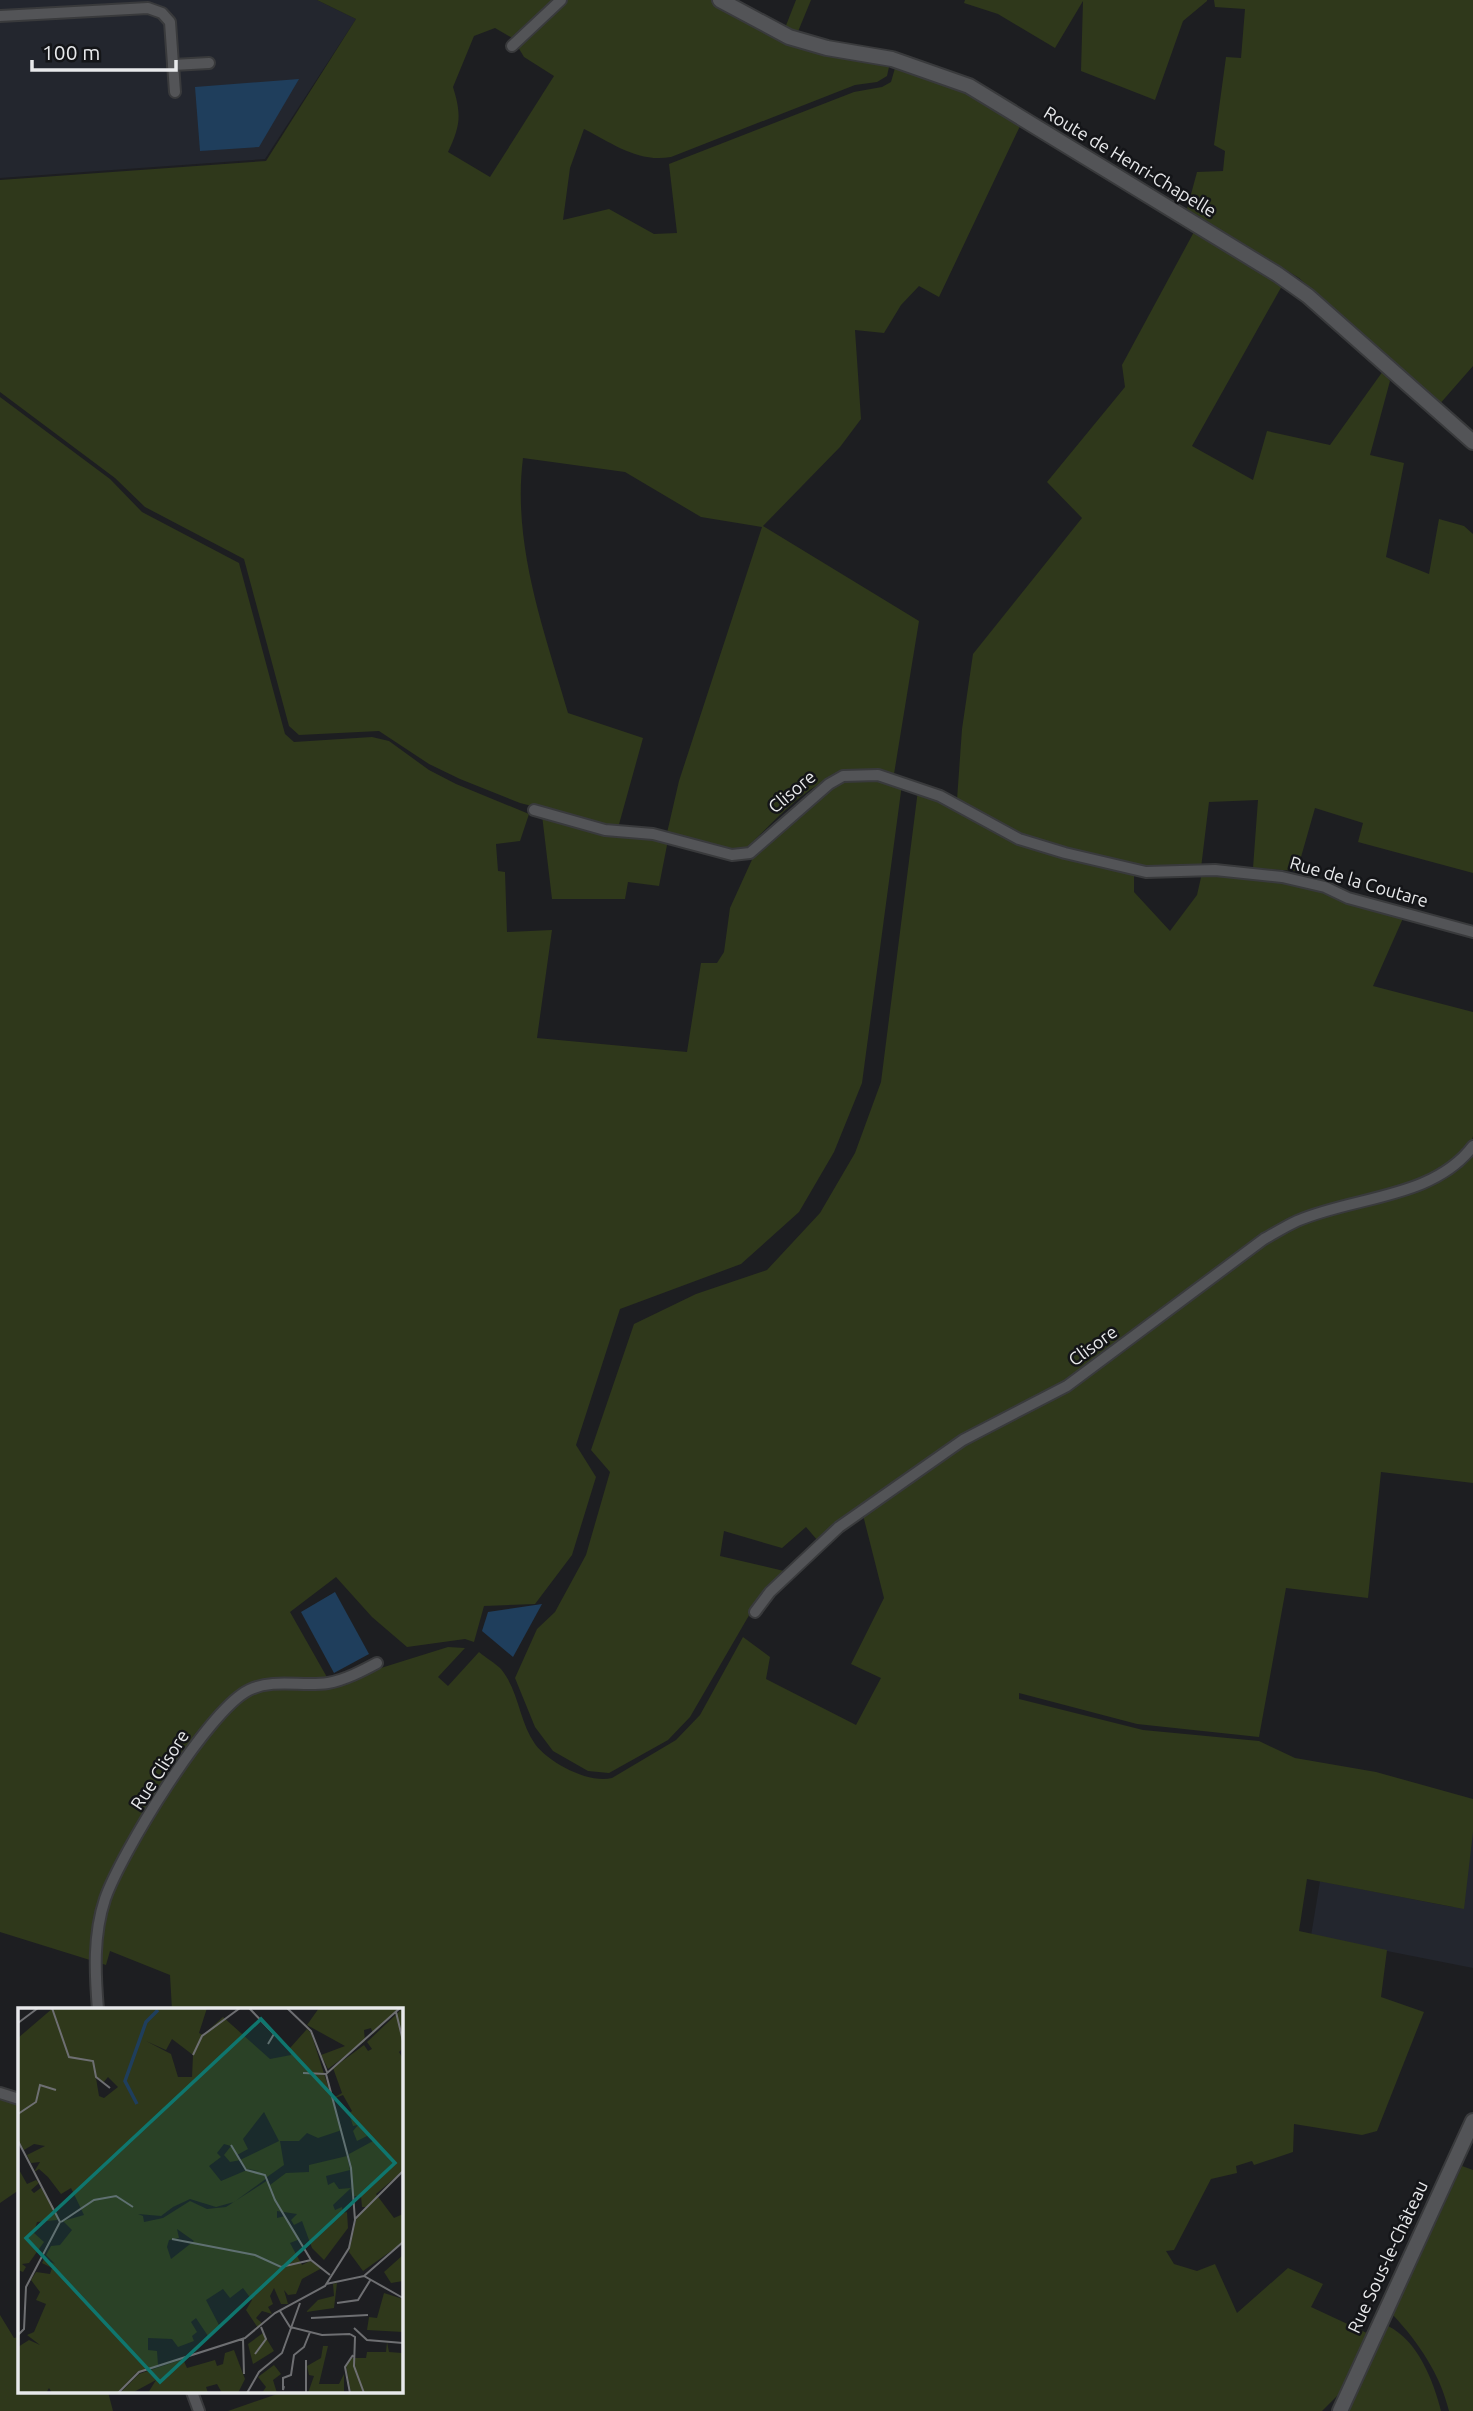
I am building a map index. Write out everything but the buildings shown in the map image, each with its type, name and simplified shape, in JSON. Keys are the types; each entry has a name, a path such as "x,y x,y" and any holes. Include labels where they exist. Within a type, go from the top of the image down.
{"street":[{"path":"512,46 561,0"},
{"name":"Route de Henri-Chapelle","path":"720,0 789,37 828,48 892,58 969,86 1277,274 1308,296 1473,442"},
{"path":"0,16 148,8 162,13 170,22 175,92"},
{"path":"173,65 209,63"},
{"name":"Clisore","path":"534,810 605,830 653,834 732,855 750,853 829,784 843,776 878,775 940,796 1019,839 1110,864"},
{"name":"Rue de la Coutare","path":"1110,864 1146,872 1215,870 1282,877 1325,887 1348,898 1473,932"},
{"name":"Clisore","path":"755,1612 770,1592 839,1527 963,1440 1067,1386 1264,1239 1297,1221 1436,1177 1461,1161 1473,1146"},
{"name":"Rue Clisore","path":"98,2008 96,1939 117,1870 173,1779 218,1718 247,1690 264,1684 325,1683 377,1664"},
{"path":"0,2093 18,2099"},
{"name":"Rue Sous-le-Château","path":"1340,2411 1473,2120"},
{"path":"193,2394 199,2411"}],"shaded area":[{"path":"0,0 317,0 356,19 265,159 0,178"},
{"path":"1467,1804 1473,1805 1473,1968 1311,1936 1320,1881 1453,1907"}],"green space":[{"path":"317,0 552,0 514,39 495,28 474,36 453,87 458,106 458,121 448,152 490,177 554,76 524,57 518,47 563,0 711,0 758,28 805,49 889,67 887,76 877,82 855,85 671,157 636,154 584,129 570,168 563,220 609,209 654,234 677,233 669,164 854,92 882,87 891,82 895,68 955,85 1021,124 939,297 919,286 901,305 884,333 855,330 861,419 840,447 763,526 919,621 894,774 869,771 827,780 809,790 742,852 713,849 667,833 679,781 762,527 701,517 625,472 523,458 521,491 526,555 540,619 568,713 643,738 618,828 520,803 460,779 429,764 379,731 299,735 289,726 244,559 145,507 115,478 0,392 0,180 266,161 356,19"},
{"path":"796,0 811,0 797,34 785,28"},
{"path":"965,0 1207,1 1183,21 1155,100 1081,71 1083,1 1055,48 998,14 964,3"},
{"path":"1214,0 1473,0 1473,366 1438,406 1299,278 1187,209 1197,172 1223,171 1225,151 1214,145 1226,57 1241,58 1245,9 1215,7"},
{"path":"1195,230 1283,284 1192,446 1253,480 1267,431 1330,445 1383,371 1390,381 1370,455 1404,463 1386,557 1429,574 1439,519 1464,526 1473,534 1473,873 1358,842 1363,823 1315,808 1297,871 1253,868 1258,800 1209,802 1201,868 1160,869 1122,865 1073,854 1000,824 957,800 962,729 973,654 1082,518 1047,482 1125,387 1122,365"},
{"path":"0,397 110,479 142,512 239,563 285,734 294,742 372,737 389,741 429,770 529,814 520,841 496,844 498,871 505,872 507,932 552,930 537,1038 687,1052 701,963 717,963 724,952 730,908 755,853 810,802 844,779 867,778 902,784 862,1083 834,1152 799,1212 741,1264 620,1309 576,1445 596,1477 572,1555 535,1604 484,1606 474,1642 465,1639 407,1647 372,1617 336,1577 290,1612 328,1679 333,1683 448,1647 465,1648 438,1677 448,1686 479,1652 499,1667 507,1678 525,1726 541,1751 559,1765 581,1775 612,1778 676,1740 700,1715 743,1637 770,1657 766,1679 856,1725 881,1678 851,1664 884,1598 863,1515 968,1442 1061,1394 1125,1351 1250,1252 1287,1229 1432,1182 1460,1169 1473,1152 1473,1483 1381,1472 1368,1598 1286,1588 1259,1737 1137,1724 1019,1693 1019,1699 1143,1730 1259,1741 1295,1758 1376,1772 1473,1799 1473,1832 1464,1909 1307,1879 1299,1931 1387,1950 1381,1997 1424,2012 1377,2131 1362,2135 1294,2124 1293,2152 1254,2165 1252,2161 1236,2166 1237,2173 1211,2179 1174,2250 1166,2251 1174,2264 1197,2271 1215,2264 1237,2313 1288,2268 1323,2284 1311,2307 1369,2334 1345,2388 1322,2411 228,2411 277,2394 402,2394 402,2008 172,2008 170,1975 110,1951 106,1965 0,1932"},
{"path":"918,790 1025,845 1134,873 1134,892 1170,931 1197,895 1202,873 1293,882 1362,906 1404,916 1373,986 1473,1012 1473,1136 1466,1151 1431,1175 1382,1193 1319,1211 1314,1209 1058,1388 987,1422 818,1541 806,1527 782,1548 724,1531 720,1556 784,1571 755,1605 690,1717 668,1740 609,1773 588,1771 553,1751 535,1727 515,1678 537,1629 555,1612 586,1555 610,1472 591,1450 634,1324 696,1294 767,1270 820,1213 855,1153 881,1082"},
{"path":"542,815 668,840 659,886 628,882 625,899 552,899"},
{"path":"0,2098 18,2105 18,2191 0,2203"},
{"path":"1462,2166 1473,2170 1473,2411 1449,2411 1440,2384 1427,2360 1393,2315"},
{"path":"0,2315 14,2338 18,2337 18,2394 109,2394 113,2411 0,2411"},
{"path":"1388,2326 1408,2341 1423,2362 1441,2411 1349,2411"}],"water":[{"path":"299,79 259,147 200,151 195,87"},
{"path":"335,1592 369,1654 334,1673 301,1612"},
{"path":"542,1604 513,1657 482,1631 488,1612"}]}
